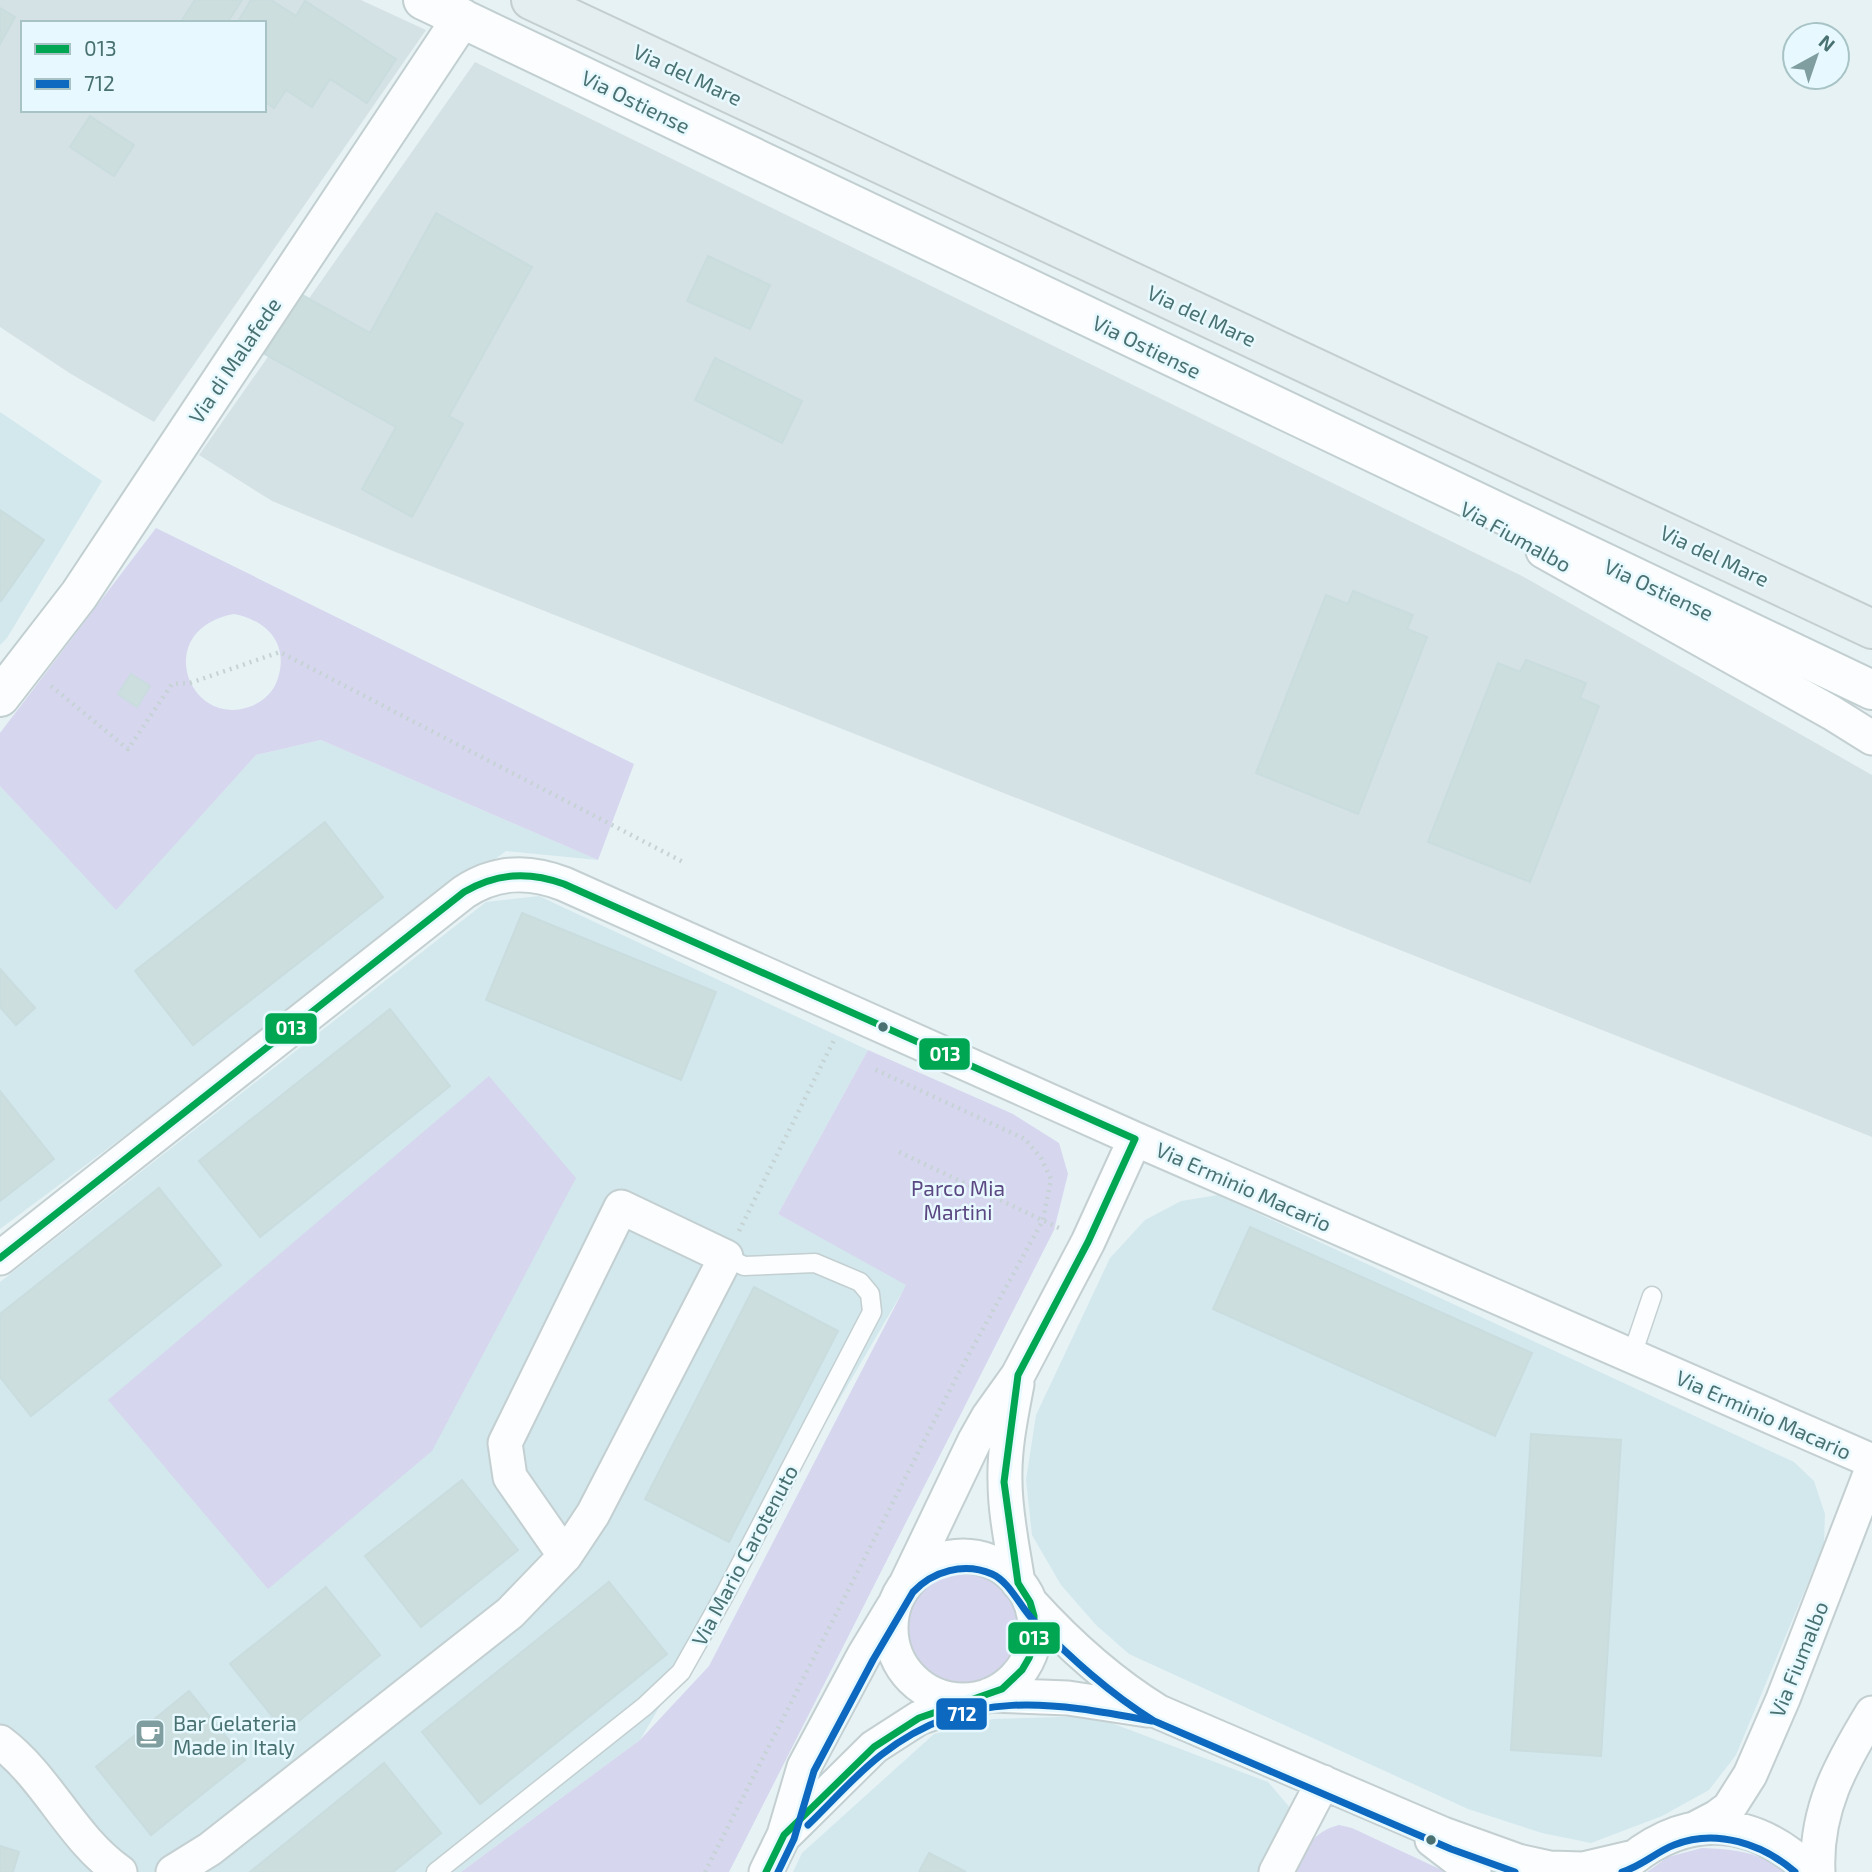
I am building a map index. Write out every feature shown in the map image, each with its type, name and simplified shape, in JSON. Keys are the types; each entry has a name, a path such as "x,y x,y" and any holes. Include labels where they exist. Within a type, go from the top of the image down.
{"main road":[{"name":"Via Ostiense","path":"424,0 1872,690"},
{"name":"Via del Mare","path":"531,0 1872,629"},
{"name":"Via di Malafede","path":"10,678 108,551 463,18"}],"street":[{"name":"Via Fiumalbo","path":"1342,439 1820,706 1872,738"},
{"name":"Via Erminio Macario","path":"0,1258 464,892 491,878 511,874 552,879 1135,1139 1872,1461"},
{"path":"766,1872 784,1835 804,1767 864,1655 902,1592 975,1440 1018,1375 1088,1242 1135,1139"},
{"name":"Via Mario Carotenuto","path":"565,1556 510,1477 505,1443 621,1207 726,1257"},
{"path":"173,1872 210,1849 510,1613 565,1556 593,1514 726,1257"},
{"path":"784,1835 874,1747 919,1718 983,1697 1013,1681 1029,1658 1035,1630 1024,1592 1004,1482 1018,1375"},
{"name":"Via Fiumalbo","path":"1696,1828 1729,1808 1750,1775 1783,1699 1872,1469"},
{"path":"1159,1712 1068,1698 983,1697 961,1700 930,1692 906,1672 898,1659 891,1628 902,1592 914,1576 939,1560 968,1557 996,1564 1084,1657 1129,1693 1159,1712 1443,1834 1518,1861 1550,1868 1583,1869 1626,1864 1651,1844 1673,1834 1696,1828 1723,1828 1750,1834 1787,1853 1811,1872"},
{"path":"1818,1872 1818,1842 1825,1808 1844,1760 1872,1713"},
{"path":"0,1742 25,1766 90,1846 120,1872"},
{"path":"1276,1872 1323,1782"},
{"path":"1399,1815 1474,1872"}],"lane":[{"name":"Via Mario Carotenuto","path":"436,1872 645,1706 681,1672 725,1594 872,1312 870,1294 860,1282 815,1263 744,1266 726,1257"},
{"path":"1632,1356 1652,1296"}],"path":[{"path":"10,678 128,749 172,684 190,683 280,652 685,863"},
{"path":"726,1257 849,1011"},
{"path":"705,1872 957,1376 1042,1220 1051,1179 1041,1158 1024,1139 874,1069"},
{"path":"899,1152 1088,1242"}],"shaded area":[{"path":"0,0 361,0 426,30 154,422 71,374 0,327"},
{"path":"475,62 1524,577 1872,775 1872,1137 393,551 272,501 199,455"},
{"path":"0,412 102,481 7,638 0,645"},
{"path":"321,740 598,860 506,851 0,1229 0,786 116,909 256,755"},
{"path":"539,896 868,1050 778,1214 907,1284 640,1740 461,1872 0,1872 0,1282 486,902"},
{"path":"1218,1195 1794,1462 1814,1481 1825,1514 1824,1544 1736,1755 1709,1790 1662,1816 1591,1843 1542,1833 1468,1809 1129,1654 1096,1625 1061,1585 1032,1535 1026,1480 1036,1415 1110,1258 1145,1220 1181,1201"},
{"path":"1093,1716 1268,1782 1314,1836 1296,1872 793,1872 802,1853 934,1734 993,1719"}],"green space":[{"path":"156,528 634,764 598,860 321,740 256,755 116,910 0,786 0,733","holes":["234,614 246,617 272,635 277,644 281,665 276,683 263,699 249,707 227,710 209,703 195,691 188,674 186,656 193,638 209,623"]},
{"name":"Parco Mia Martini","path":"868,1050 1013,1114 1059,1143 1068,1174 1054,1230 729,1872 461,1872 640,1740 709,1666 906,1285 778,1214"},
{"path":"489,1076 576,1178 432,1451 268,1589 108,1400"},
{"path":"962,1572 985,1576 1004,1589 1017,1608 1021,1631 1017,1654 1004,1673 985,1686 962,1690 939,1686 920,1673 907,1654 903,1631 907,1608 920,1589 939,1576"},
{"path":"1339,1825 1352,1828 1446,1872 1296,1872 1311,1842 1322,1832"},
{"path":"1702,1848 1746,1853 1766,1860 1786,1872 1647,1872 1668,1857"}],"building":[{"path":"195,0 242,0 228,21 181,21"},
{"path":"251,0 271,0 296,16 305,1 396,59 367,103 330,79 312,107 286,90 274,108 266,102 266,21 238,21"},
{"path":"0,8 15,17 0,44"},
{"path":"90,116 134,145 114,176 70,147"},
{"path":"436,213 532,267 449,416 463,424 412,517 362,489 396,427 265,354 299,293 370,333"},
{"path":"708,256 770,285 750,329 687,301"},
{"path":"715,358 802,401 782,443 695,400"},
{"path":"0,510 44,540 1,601 0,600"},
{"path":"1353,591 1413,615 1407,629 1427,637 1358,814 1256,773 1326,595 1348,604"},
{"path":"1526,660 1586,683 1580,698 1599,706 1530,882 1428,842 1498,663 1520,672"},
{"path":"131,674 150,686 137,707 118,694"},
{"path":"325,822 383,897 193,1045 135,971"},
{"path":"522,913 716,992 681,1080 486,1000"},
{"path":"0,969 35,1008 16,1025 0,1007"},
{"path":"390,1009 450,1086 260,1237 199,1161"},
{"path":"0,1091 54,1159 0,1201"},
{"path":"159,1188 221,1265 31,1416 0,1377 0,1314"},
{"path":"1250,1227 1532,1353 1495,1436 1213,1309"},
{"path":"754,1287 838,1331 729,1542 645,1499"},
{"path":"1531,1434 1621,1440 1601,1756 1511,1750"},
{"path":"462,1480 518,1550 421,1627 365,1556"},
{"path":"609,1582 667,1654 480,1804 422,1732"},
{"path":"326,1587 380,1655 285,1732 230,1664"},
{"path":"189,1691 245,1760 151,1835 96,1767"},
{"path":"384,1763 441,1833 393,1872 250,1872"},
{"path":"0,1846 19,1852 13,1872 0,1872"},
{"path":"929,1853 966,1872 919,1872"}],"transit line":[{"name":"013","path":"0,1258 464,892 488,881 513,876 538,877 564,884 1135,1139 1088,1242 1018,1375 1004,1482 1018,1583 1030,1602 1034,1616 1034,1644 1029,1658 1022,1670 1002,1689 919,1718 874,1747 784,1835 766,1872"},
{"name":"712","path":"778,1872 794,1839 814,1771 913,1592 939,1574 960,1569 981,1570 998,1578 1010,1589 1034,1621 1077,1662 1106,1687 1154,1721 1451,1849 1515,1872"},
{"name":"712","path":"808,1825 881,1755 914,1733 946,1718 979,1709 1045,1705 1152,1721"},
{"name":"712","path":"1622,1872 1674,1845 1706,1838 1754,1847 1795,1872"}],"place":[{"name":"Bar Gelateria Made in Italy","path":"150,1734"}]}
